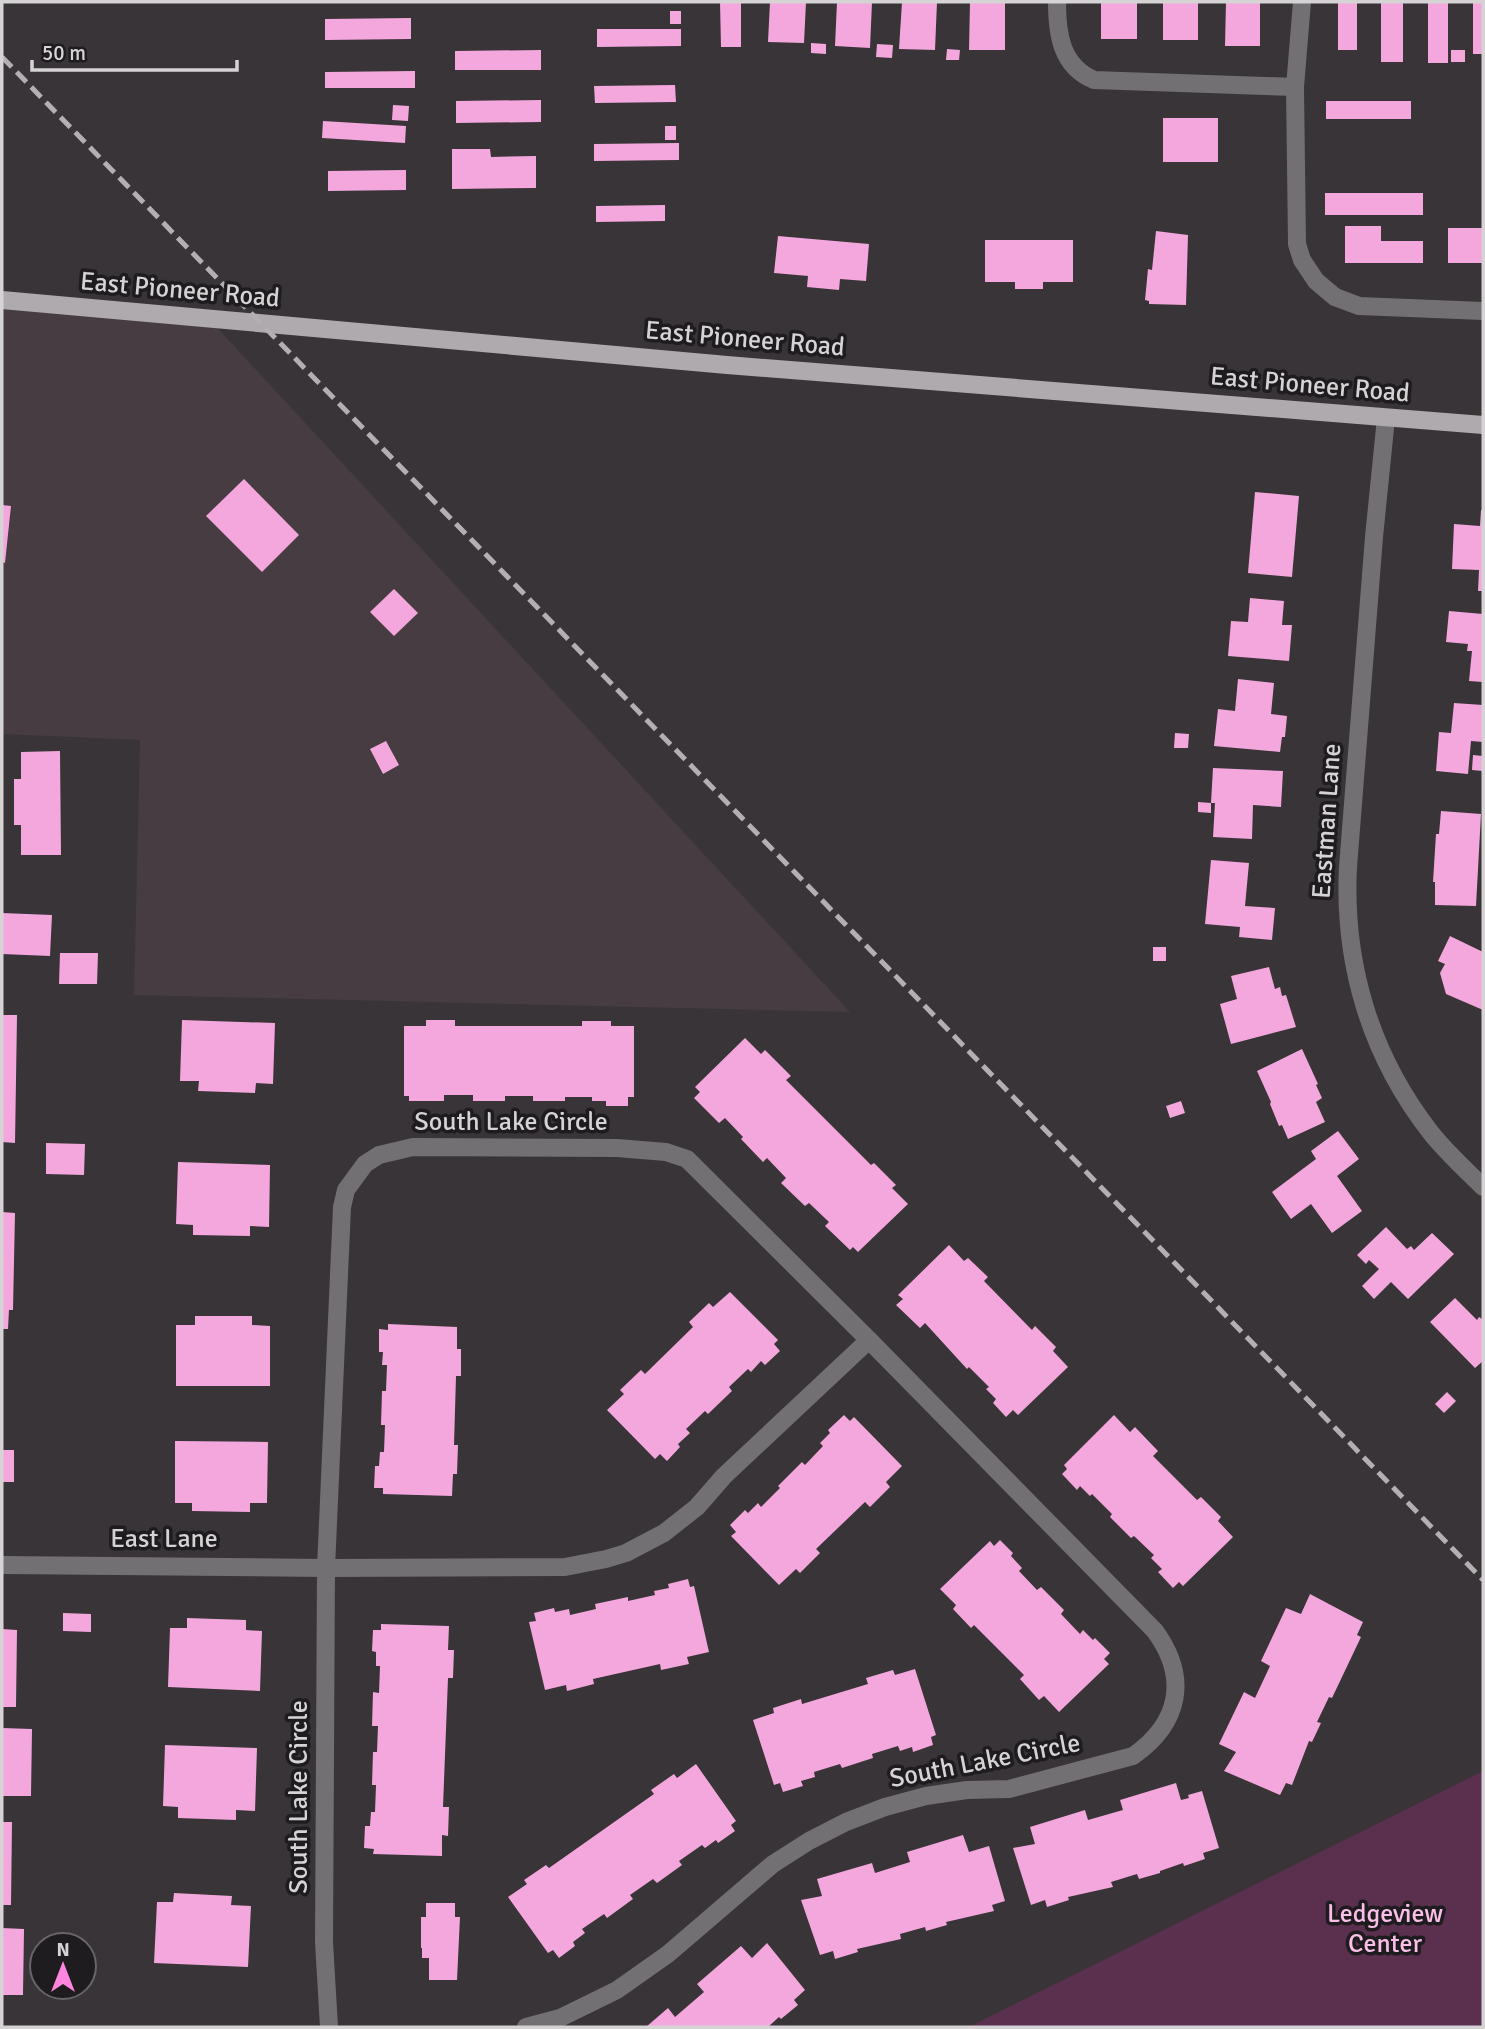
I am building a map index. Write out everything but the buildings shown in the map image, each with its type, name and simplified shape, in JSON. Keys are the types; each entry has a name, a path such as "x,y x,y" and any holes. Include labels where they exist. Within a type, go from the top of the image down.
{"main road":[{"name":"East Pioneer Road","path":"2,300 727,365 1483,425"}],"street":[{"path":"1057,2 1058,27 1064,52 1079,72 1094,80 1295,87"},
{"path":"1302,2 1295,87 1297,244 1302,260 1315,281 1335,297 1359,306 1483,311"},
{"name":"Eastman Lane","path":"1386,418 1348,867 1347,906 1351,952 1369,1022 1399,1087 1433,1135 1483,1188"},
{"name":"South Lake Circle","path":"329,2027 324,1942 326,1568 342,1207 345,1190 365,1164 379,1155 413,1147 617,1148 666,1152 687,1159 1155,1631 1167,1648 1174,1668 1174,1699 1163,1728 1150,1744 1133,1756 1009,1788 926,1796 885,1807 808,1841 773,1864 668,1954 617,1990 560,2018 526,2027"},
{"path":"326,1568 565,1567 626,1553 664,1533 697,1507 724,1476 869,1340"},
{"name":"East Lane","path":"2,1565 326,1568"}],"shaded area":[{"path":"2,300 210,320 850,1012 134,995 140,740 2,734"}],"green space":[{"name":"Ledgeview Center","path":"1483,1771 1483,2027 969,2027"}],"railway":[{"path":"2,57 1483,1580"}]}
